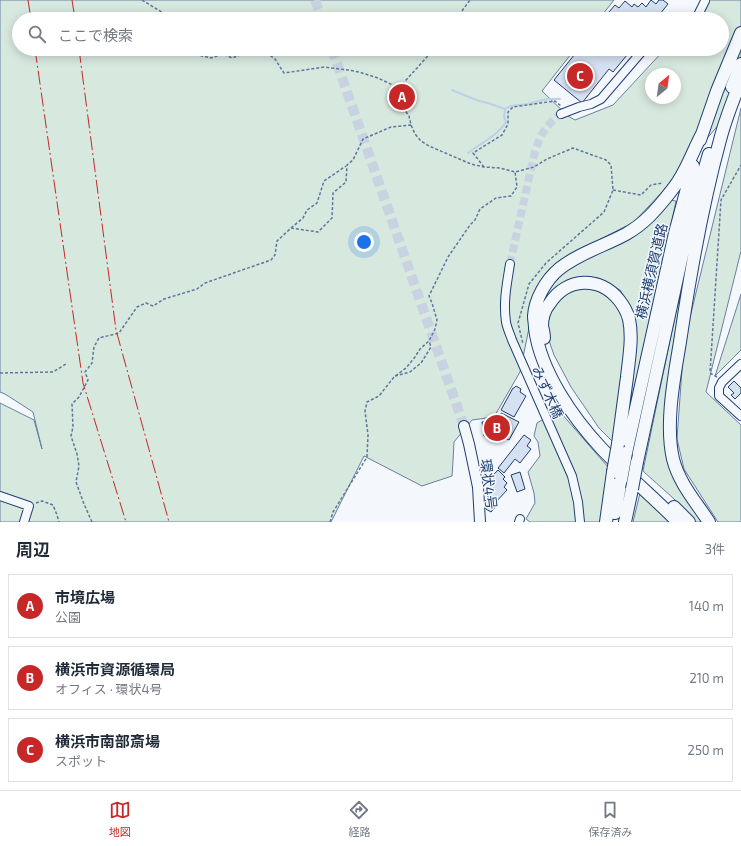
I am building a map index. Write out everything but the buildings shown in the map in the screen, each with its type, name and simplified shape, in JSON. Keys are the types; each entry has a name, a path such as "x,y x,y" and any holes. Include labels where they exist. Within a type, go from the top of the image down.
{"highway":[{"name":"横浜横須賀道路","path":"614,522 617,476 626,453 675,233 687,186 702,134 717,91 741,33"},
{"name":"横浜横須賀道路","path":"625,522 689,223 719,120 741,64"},
{"path":"709,522 687,491 679,475 671,446 671,409 689,278 703,209 720,139 741,80"},
{"path":"678,522 618,465 577,419 549,374 539,351 534,316 537,302 542,291 550,279 559,270 569,262 627,234 648,219 679,181 702,134"},
{"path":"606,522 617,476 618,444 629,359 630,332 628,318 623,305 614,294 604,287 594,283 580,282 569,285 554,296 547,307 544,316 542,325 544,336 555,369 572,399 596,432 612,448 690,522"}],"main road":[{"name":"環状4号","path":"464,426 478,487 480,522"}],"street":[{"path":"700,12 705,1"},
{"path":"566,112 592,104 601,99 638,56"},
{"name":"みず木橋","path":"510,264 506,289 506,322 528,380 572,476 578,502 580,522"},
{"path":"741,364 719,388 719,396 741,416"},
{"path":"0,496 29,506 24,522"}],"path":[{"path":"142,0 162,12"},
{"path":"461,12 470,0"},
{"path":"202,56 211,58 218,56"},
{"path":"228,56 232,58 238,56"},
{"path":"271,56 275,59 284,73 324,67 348,70 378,78 399,88"},
{"path":"399,88 428,56"},
{"path":"399,88 402,106 409,116 415,134 421,141 471,164 500,168 515,172 534,167 547,159 573,148 606,160 611,165 613,190 604,212 546,263 529,284 518,323 523,346"},
{"path":"484,167 473,153 502,134 508,124 508,112 513,107 555,101 566,112"},
{"path":"92,522 76,482 79,466 71,436 73,428 72,404 79,397 88,380 86,372 92,363 94,347 99,338 119,333 137,307 146,303 153,306 164,299 197,289 205,283 271,260 275,255 277,241 303,218 307,210 317,203 324,181 347,166 353,160 363,139 391,127 411,125"},
{"path":"291,228 318,232 332,218 333,193 346,182 347,166"},
{"path":"724,381 710,373 721,200 741,166"},
{"path":"330,522 332,512 367,457 368,435 364,411 367,402 379,396 394,377 406,368 415,358 420,349 429,342 437,320 429,296 448,257 475,220 480,209 496,198 511,196 517,187 515,172"},
{"path":"613,190 641,195 651,185 663,183"},
{"path":"394,377 410,372 421,363 431,347 429,342"},
{"path":"0,373 53,372 66,364"},
{"path":"29,506 42,501 53,505 58,515 59,522"}],"shaded area":[{"path":"0,0 614,0 605,12 12,12 12,56 570,56 542,91 568,116 575,120 613,105 645,71 645,104 681,104 681,68 647,68 658,56 729,56 729,12 698,12 706,0 741,0 741,98 662,192 634,222 595,242 537,289 520,372 494,417 472,420 454,442 452,476 422,486 364,456 331,522 0,522 0,403 34,420 42,449 33,412 0,392"},
{"path":"741,108 741,251 706,392 741,425 741,522 718,522 684,469 677,439 684,342"},
{"path":"669,200 676,201 625,441 630,306 620,290 598,278 575,278 548,297 544,293 566,270"},
{"path":"682,282 685,282 665,434 703,522 695,522 677,502 643,471"},
{"path":"587,285 611,297 623,317 626,339 613,442 599,428 571,387 554,355 547,335 548,317 564,292"},
{"path":"741,294 741,350 715,376"},
{"path":"561,413 608,467 601,522 530,522 526,519 535,503 534,493 528,472 540,456 538,442 534,436 537,423"},
{"path":"641,489 674,522 633,522"}],"waterway":[{"path":"452,90 479,101 505,109 511,106 528,104 547,99 560,99"},
{"path":"468,153 494,135 503,126 506,122 504,117 505,109"}],"tunnel":[{"path":"315,0 319,12"},
{"path":"334,56 464,426"},
{"path":"510,264 535,151 544,131 551,122 561,114"}],"power":[{"path":"28,0 30,12"},
{"path":"72,0 74,12"},
{"path":"36,56 83,383 126,522"},
{"path":"80,56 116,330 169,522"}],"place":[{"name":"横浜市南部斎場","path":"580,76"},
{"name":"市境広場","path":"402,97"},
{"name":"横浜市資源循環局","path":"497,428"}]}
